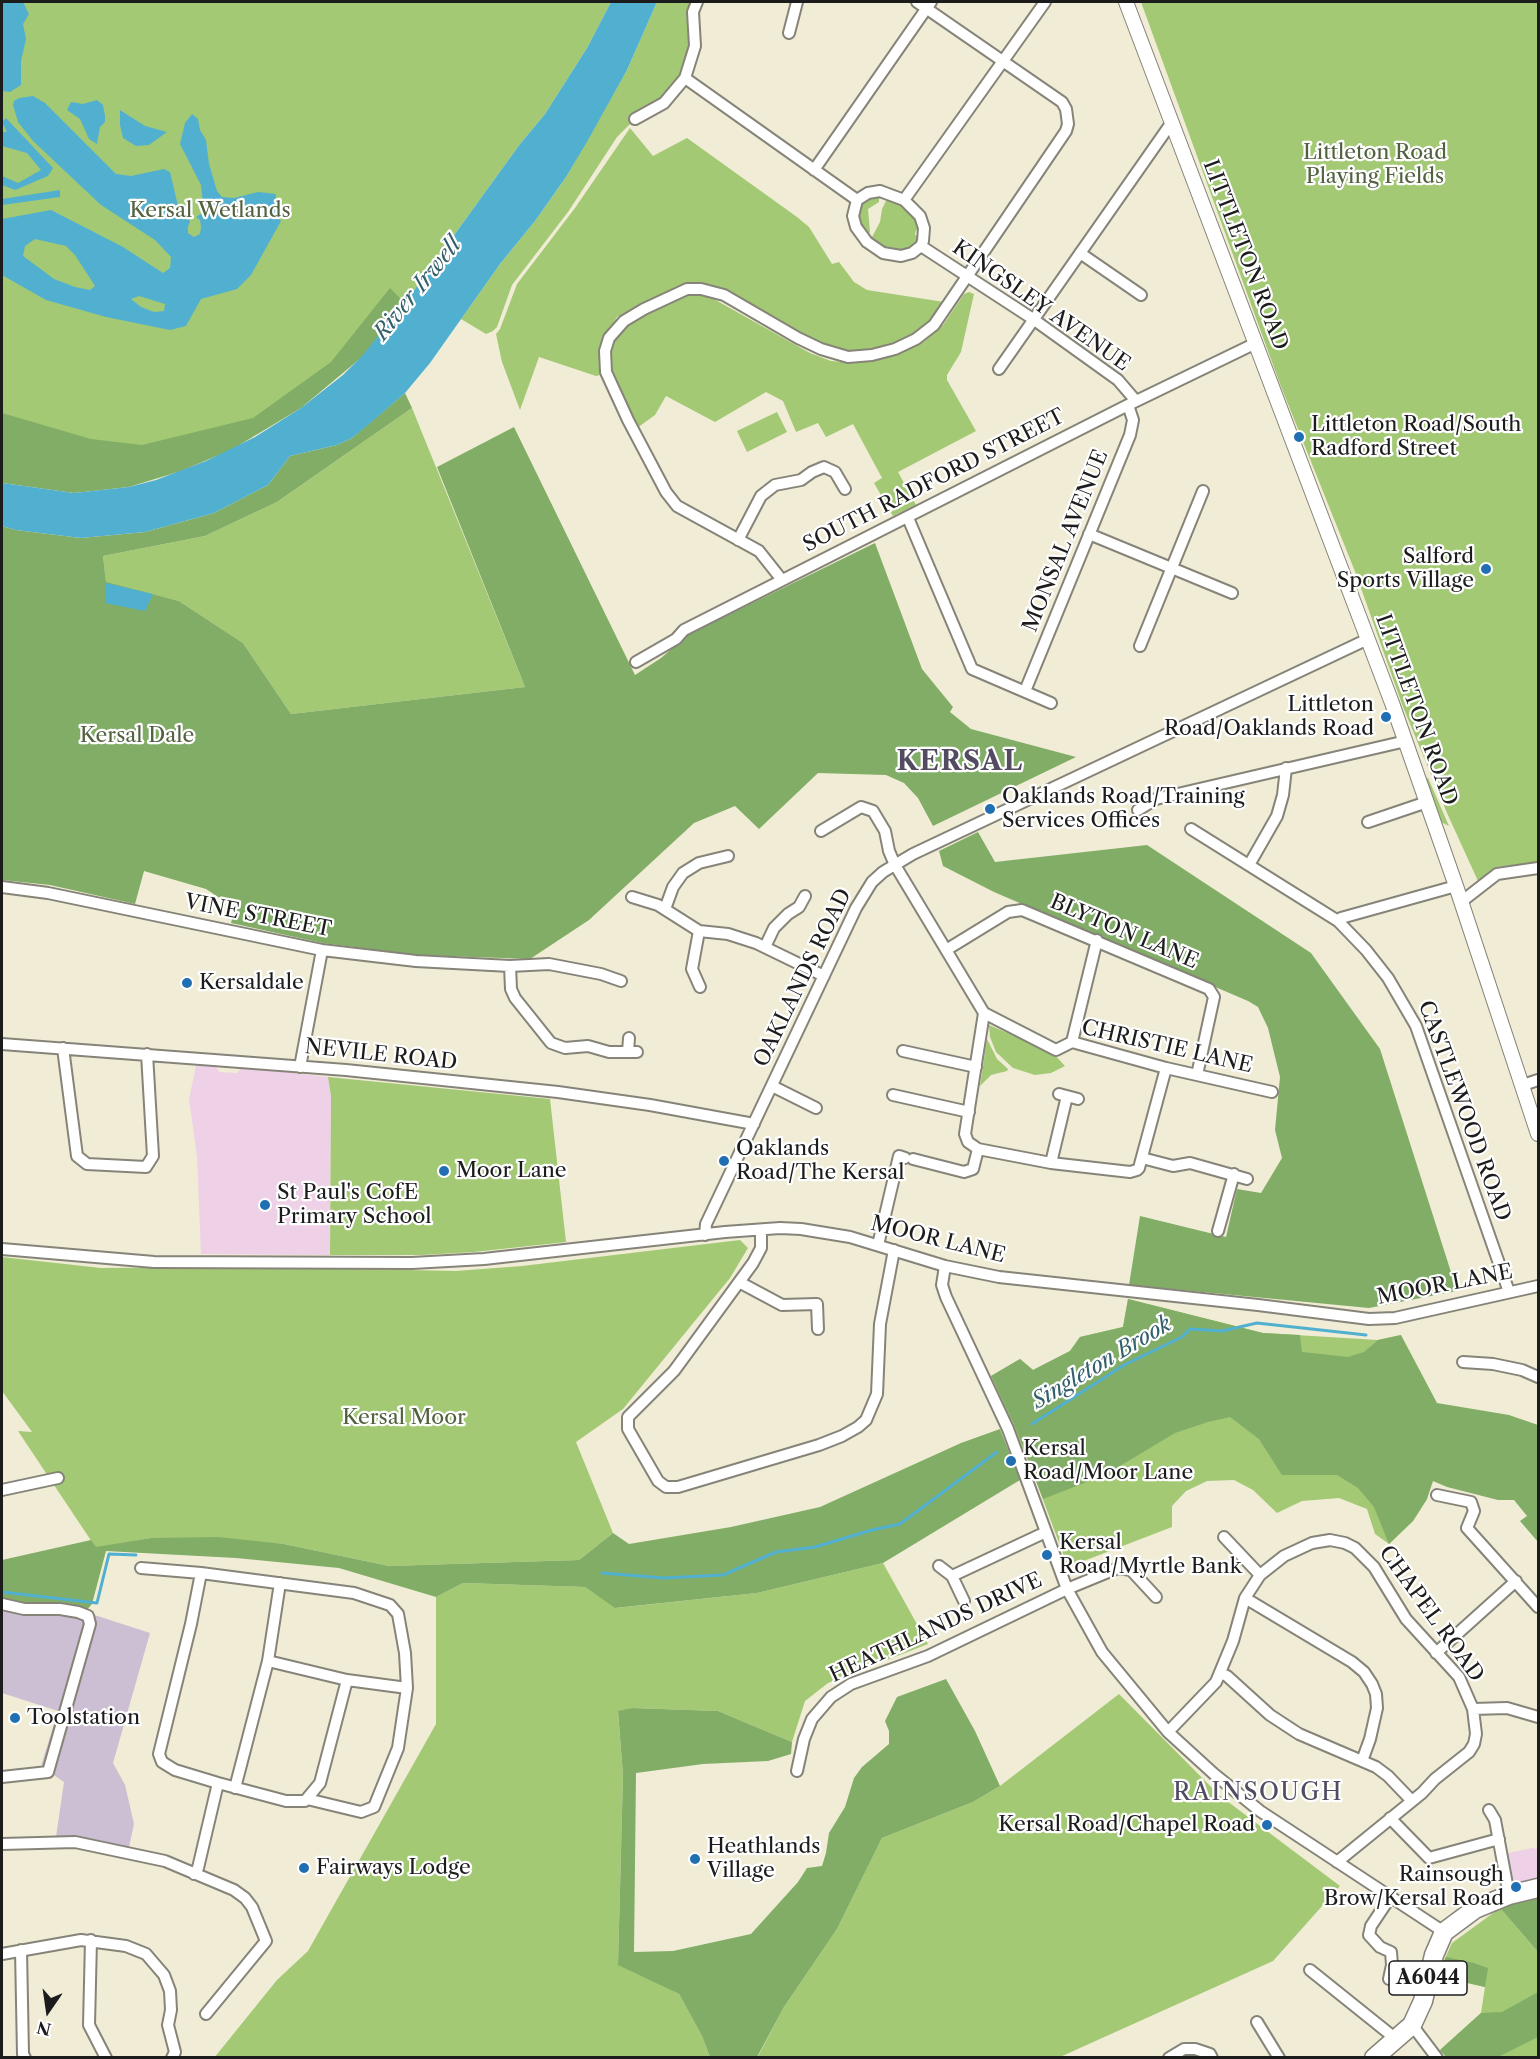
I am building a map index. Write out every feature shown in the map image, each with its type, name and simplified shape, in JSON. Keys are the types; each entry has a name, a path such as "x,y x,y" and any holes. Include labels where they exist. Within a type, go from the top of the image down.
{"main road":[{"path":"1444,1932 1474,1909 1509,1895 1539,1888"},
{"name":"A6044","path":"1374,2058 1412,2025 1424,2001 1435,1950 1444,1932"}],"street":[{"path":"635,119 664,103 685,78 695,46 693,12 697,2"},
{"path":"789,33 797,2"},
{"path":"685,78 856,200 868,193 880,191 904,200 1045,2"},
{"name":"LITTLETON ROAD","path":"1126,2 1406,741 1539,1134"},
{"path":"782,580 759,551 677,506 666,492 606,372 605,351 609,338 624,321 644,309 687,290 701,289 724,295 821,349 848,357 872,356 895,350 916,339 934,325 953,299 1066,131 1068,124 1066,109 1062,102 925,4 814,170"},
{"path":"999,369 1172,122"},
{"name":"KINGSLEY AVENUE","path":"856,200 853,222 863,237 883,253 901,256 912,253 921,246 924,234 922,222 916,210 904,200"},
{"name":"KINGSLEY AVENUE","path":"921,246 1033,320 1118,380 1132,403"},
{"path":"1080,253 1141,295"},
{"name":"SOUTH RADFORD STREET","path":"636,662 676,639 684,630 1132,403 1256,343"},
{"name":"MONSAL AVENUE","path":"1025,691 1130,435 1133,420 1132,403"},
{"path":"738,540 758,501 770,487 801,480 812,472 833,465 845,489"},
{"path":"1140,646 1203,490"},
{"path":"908,518 972,669 1051,703"},
{"path":"1089,534 1232,593"},
{"name":"OAKLANDS ROAD","path":"705,1235 706,1224 863,894 872,882 895,865 963,830 1368,639"},
{"path":"1138,810 1156,799 1406,741"},
{"path":"1250,865 1277,816 1283,795 1286,768"},
{"path":"1368,822 1426,802"},
{"path":"821,831 832,818 861,807 873,811 885,831 889,852 895,865 984,1013 966,1138 971,1145 978,1149 1052,1163 1130,1172 1139,1168 1166,1068"},
{"name":"CASTLEWOOD ROAD","path":"1191,829 1338,921 1377,963 1397,992 1416,1026 1509,1292"},
{"path":"665,909 673,887 683,873 699,863 728,856"},
{"path":"1461,902 1497,874 1539,868"},
{"path":"1338,921 1341,918 1456,886"},
{"name":"VINE STREET","path":"2,887 48,893 321,950 416,961 510,966 549,964 616,975"},
{"path":"765,947 774,927 799,907 805,896"},
{"path":"632,897 665,909 699,932 728,934 765,947 825,975"},
{"name":"BLYTON LANE","path":"946,950 1008,912 1022,910 1209,989 1214,997 1197,1075"},
{"path":"699,932 693,953 692,969 700,987"},
{"path":"1072,1042 1097,940"},
{"path":"300,1066 321,950"},
{"path":"510,966 515,998 550,1043 565,1048 588,1046 609,1052 632,1052 629,1038"},
{"name":"CHRISTIE LANE","path":"984,1013 1056,1050 1072,1042 1166,1068 1272,1092"},
{"name":"NEVILE ROAD","path":"2,1044 300,1066 558,1092 650,1105 754,1124"},
{"path":"63,1048 77,1156 87,1164 146,1167 153,1156 147,1054"},
{"path":"903,1051 976,1067"},
{"path":"1522,1085 1539,1080"},
{"path":"772,1086 816,1108"},
{"path":"893,1095 969,1112"},
{"path":"1052,1163 1068,1096"},
{"path":"878,1245 906,1158 964,1172 972,1169 978,1149"},
{"path":"1142,1158 1173,1166 1190,1163 1247,1179"},
{"path":"1218,1231 1234,1174"},
{"name":"MOOR LANE","path":"2,1249 154,1262 412,1263 496,1257 761,1230 801,1229 850,1237 945,1266 999,1276 1370,1319 1395,1318 1539,1286"},
{"path":"761,1230 761,1248 739,1282 674,1371 628,1418 628,1429 658,1481 666,1487 672,1488 819,1445 858,1427 870,1413 877,1394 880,1324 894,1250"},
{"path":"945,1266 942,1285 946,1298 1008,1430 1067,1589 1102,1652 1168,1732 1214,1774 1260,1811 1444,1932"},
{"path":"739,1282 782,1305 817,1304 818,1329"},
{"path":"1463,1362 1493,1364 1522,1370 1539,1377"},
{"path":"2,1490 58,1478"},
{"path":"1437,1495 1471,1502 1474,1510 1467,1528 1539,1607"},
{"path":"952,1576 1046,1532"},
{"path":"1224,1537 1260,1575"},
{"name":"CHAPEL ROAD","path":"1168,1732 1210,1690 1220,1673 1233,1641 1245,1598 1260,1575 1284,1556 1312,1543 1330,1540 1355,1548 1369,1560 1406,1620 1459,1677 1473,1709 1476,1734 1474,1744 1468,1752 1337,1862"},
{"path":"939,1566 952,1576 964,1601"},
{"path":"141,1568 201,1573 354,1593 390,1605 398,1614 405,1653 407,1688 399,1748 374,1807 361,1812 307,1799"},
{"name":"HEATHLANDS DRIVE","path":"797,1771 804,1739 812,1719 821,1707 841,1689 851,1684 928,1656 1067,1589 1118,1568 1125,1568 1138,1576 1156,1597"},
{"path":"201,1573 159,1754 162,1762 175,1770 235,1788 286,1801 305,1801 320,1783 347,1680"},
{"path":"1436,1653 1516,1581"},
{"path":"235,1788 268,1661 280,1583"},
{"path":"1245,1598 1352,1662 1364,1672 1372,1684 1377,1708 1362,1761"},
{"path":"2,1604 24,1609 60,1609 78,1612 90,1619 48,1772 2,1777"},
{"path":"268,1661 347,1680 407,1688"},
{"path":"1220,1673 1227,1676 1270,1715 1299,1734 1362,1761 1388,1776 1412,1801"},
{"path":"1473,1709 1507,1708 1539,1717"},
{"path":"194,1874 198,1868 218,1783"},
{"path":"1489,1810 1495,1820 1509,1895"},
{"path":"1390,1818 1429,1858 1499,1839"},
{"path":"2,1844 62,1841 88,1844 165,1861 234,1890 245,1898 252,1907 266,1941 206,2014"},
{"path":"1389,1979 1392,1965 1391,1952 1380,1947 1369,1935 1371,1926 1391,1896"},
{"path":"91,1940 89,2025 105,2058"},
{"path":"2,1954 69,1941 91,1940 136,1949 153,1961 164,1974 170,1991 171,2010 168,2025 175,2052 172,2058"},
{"path":"21,1950 23,2054 25,2058"},
{"path":"1310,1970 1396,2039"},
{"path":"1257,2022 1279,2058"},
{"path":"1412,2025 1437,2058"},
{"path":"1169,2058 1184,2049 1195,2049 1210,2054 1212,2058"}],"shaded area":[{"name":"St Paul's CofE Primary School","path":"215,1065 219,1072 237,1073 242,1067 328,1077 331,1096 330,1255 201,1254 197,1156 189,1099 196,1066"},
{"path":"2,1600 82,1611 150,1633 113,1763 125,1785 134,1824 129,1847 56,1837 64,1782 41,1766 58,1711 2,1693"},
{"path":"1532,1848 1538,1849 1538,1882 1512,1888 1504,1854"}],"green space":[{"name":"Kersal Wetlands","path":"2,2 611,2 587,48 545,114 520,144 405,303 301,408 2,483"},
{"path":"657,2 691,2 687,13 690,43 682,72 657,102 630,116 630,124 617,137 568,212 512,285 497,327 486,334 461,319 566,177 627,70"},
{"name":"Littleton Road Playing Fields","path":"1141,2 1538,2 1538,862 1496,867 1478,881 1403,707 1356,574 1280,384"},
{"path":"630,128 653,156 687,138 809,227 832,264 839,262 854,282 867,290 944,302 923,328 912,337 889,348 854,353 825,348 724,292 680,287 617,317 602,342 600,375 596,376 539,357 520,410 502,362 496,334 517,284 575,208"},
{"path":"877,195 879,202 868,209 870,232 867,236 857,222 859,204"},
{"path":"890,198 914,214 921,231 916,230 915,235 921,237 920,241 906,252 884,249 871,239 880,222 882,209"},
{"path":"390,288 405,303 362,357 301,408 231,450 181,471 129,487 74,493 2,483 2,413 91,439 142,445 253,418 331,362"},
{"path":"969,292 974,294 961,352 947,375 947,380 976,431 898,472 916,505 893,516 874,483 882,478 853,424 826,437 818,423 796,432 783,401 766,392 715,422 666,396 655,415 637,428 608,367 610,345 625,324 681,295 693,294 712,298 810,353 831,361 857,363 887,357 925,341 943,325 964,294"},
{"name":"Kersal Dale","path":"405,393 412,408 277,502 205,536 103,556 106,582 179,601 243,643 291,714 525,687 437,467 514,427 635,675 661,658 689,634 875,543 922,669 953,707 950,712 971,729 1076,757 933,826 918,798 904,783 886,775 818,773 759,829 735,806 694,823 589,920 530,959 418,955 322,943 231,923 235,908 206,889 144,871 135,904 50,885 2,880 2,526 16,530 81,538 145,532 214,513 268,485 290,456 337,445 352,438"},
{"path":"412,408 525,687 291,714 243,643 179,601 106,583 103,556 205,536 277,502"},
{"path":"777,412 787,432 747,452 737,431"},
{"path":"1425,778 1428,778 1449,826 1441,822"},
{"path":"978,832 995,862 1147,845 1311,953 1380,1049 1457,1291 1369,1308 1129,1285 1140,1216 1226,1237 1237,1189 1261,1193 1282,1158 1275,1130 1280,1077 1268,1028 1258,1007 1248,1001 994,892 943,866 939,851"},
{"path":"989,1025 1052,1052 1065,1066 1051,1073 1035,1075 1013,1068 996,1052 990,1037"},
{"path":"987,1039 997,1059 1008,1069 991,1075 980,1086"},
{"name":"Moor Lane","path":"328,1077 550,1099 566,1242 422,1255 330,1255 331,1096"},
{"name":"Kersal Moor","path":"740,1240 748,1248 730,1278 623,1409 576,1442 613,1533 579,1560 389,1566 284,1544 151,1538 96,1548 18,1431 32,1432 2,1391 2,1257 101,1268 265,1267 456,1271 522,1266"},
{"path":"1128,1299 1263,1333 1378,1340 1401,1335 1427,1499 1413,1521 1389,1544 1375,1534 1367,1509 1339,1498 1302,1501 1277,1513 1253,1490 1234,1480 1207,1481 1186,1491 1172,1506 1172,1527 1068,1567 1032,1470 991,1376 1020,1359 1033,1370 1070,1351 1080,1337 1123,1327"},
{"path":"1128,1299 1263,1333 1300,1335 1302,1352 1348,1357 1364,1352 1378,1340 1401,1335 1437,1403 1509,1415 1538,1425 1538,1542 1520,1521 1527,1516 1514,1500 1498,1500 1447,1487 1433,1481 1427,1499 1413,1521 1389,1544 1374,1507 1358,1488 1337,1475 1282,1475 1259,1439 1230,1417 1175,1433 1105,1475 1043,1499 1014,1424 991,1376 1020,1359 1033,1370 1070,1351 1080,1337 1123,1327"},
{"path":"1000,1429 1020,1480 883,1563 757,1593 615,1608 585,1587 463,1583 436,1597 339,1568 236,1558 106,1551 92,1604 85,1612 2,1600 2,1560 91,1540 96,1547 151,1538 218,1537 284,1544 389,1566 579,1560 613,1533 629,1544 731,1527 820,1507 961,1443"},
{"path":"883,1563 928,1644 828,1683 805,1701 792,1742 718,1711 632,1708 618,1712 623,1775 618,1964 679,1994 702,2036 710,2057 214,2058 277,1980 308,1951 436,1724 436,1597 463,1583 585,1587 616,1608 757,1593"},
{"path":"946,1679 975,1731 1000,1786 973,1802 882,1838 837,1929 784,2007 757,2057 710,2057 702,2036 679,1994 618,1965 623,1775 618,1711 632,1708 718,1711 792,1742 791,1754 768,1761 703,1764 636,1773 634,1952 673,1951 751,1934 798,1882 807,1868 822,1866 829,1833 845,1807 854,1778 862,1767 889,1744 889,1731 885,1721 897,1697"},
{"path":"1119,1694 1219,1795 1340,1886 1273,1961 1060,2057 757,2058 784,2007 837,1929 882,1838 973,1802 1000,1786"},
{"path":"1538,1896 1538,1952 1500,1908"},
{"path":"1500,1908 1538,1952 1538,2057 1446,2057 1440,2050 1481,2013 1485,1987 1437,1976 1452,1943"},
{"path":"1446,1957 1488,1968 1485,1987 1437,1976"},
{"path":"1538,1992 1538,2037 1498,2057 1446,2057 1440,2050 1481,2013 1502,2012"}],"water":[{"path":"3,2 23,2 29,14 23,24 26,39 21,61 21,85 10,92 2,91"},
{"name":"River Irwell","path":"611,2 657,2 627,70 588,140 566,177 535,221 500,264 430,363 405,393 368,425 352,438 337,445 290,456 268,485 214,513 145,532 81,538 16,530 2,526 2,483 74,493 129,487 156,480 206,461 255,437 301,408 343,375 362,356 405,303 520,144 545,114 587,48"},
{"path":"33,96 45,103 116,174 131,176 164,169 170,172 179,210 186,213 190,221 188,233 194,237 200,234 201,227 200,220 196,217 204,212 201,185 180,144 185,123 192,114 198,119 200,130 206,140 209,164 217,191 222,197 234,198 258,192 276,194 275,214 281,221 251,275 237,289 201,299 186,326 170,330 106,317 46,300 2,275 2,219 51,210 123,247 163,273 170,268 171,257 155,240 101,205 33,141 18,122 13,105 14,101","holes":["35,239 66,246 75,255 95,286 90,290 54,279 23,256 25,246","139,296 165,304 164,311 154,312 141,307 131,299"]},
{"path":"97,100 103,105 105,122 100,127 97,144 89,139 80,119 67,110 71,102 83,104"},
{"path":"120,110 145,126 167,132 149,145 136,146 123,138"},
{"path":"6,118 53,168 48,176 15,190 2,185 2,176 18,183 41,170 27,153 2,146 2,132 7,132 2,122"},
{"path":"60,190 60,197 2,205 2,199"},
{"path":"106,583 153,594 145,611 105,603"}],"waterway":[{"name":"Singleton Brook","path":"1032,1424 1124,1365 1182,1337 1190,1329 1222,1331 1257,1323 1366,1335"},
{"name":"Singleton Brook","path":"602,1573 664,1578 723,1575 776,1552 815,1547 900,1524 997,1452"},
{"name":"Singleton Brook","path":"2,1592 97,1603 109,1554 136,1555"}],"place":[{"name":"Littleton Road/South Radford Street","path":"1299,437"},
{"name":"Salford Sports Village","path":"1486,569"},
{"name":"Littleton Road/Oaklands Road","path":"1386,717"},
{"name":"Oaklands Road/Training Services Offices","path":"990,809"},
{"name":"Kersaldale","path":"187,983"},
{"name":"Oaklands Road/The Kersal","path":"724,1161"},
{"name":"Moor Lane","path":"444,1171"},
{"name":"St Paul's CofE Primary School","path":"265,1205"},
{"name":"Kersal Road/Moor Lane","path":"1011,1461"},
{"name":"Kersal Road/Myrtle Bank","path":"1047,1555"},
{"name":"Toolstation","path":"15,1718"},
{"name":"Kersal Road/Chapel Road","path":"1267,1825"},
{"name":"Heathlands Village","path":"695,1859"},
{"name":"Fairways Lodge","path":"304,1868"},
{"name":"Rainsough Brow/Kersal Road","path":"1516,1887"}],"district":[{"name":"KERSAL","path":"960,762"},
{"name":"RAINSOUGH","path":"1258,1793"}]}
